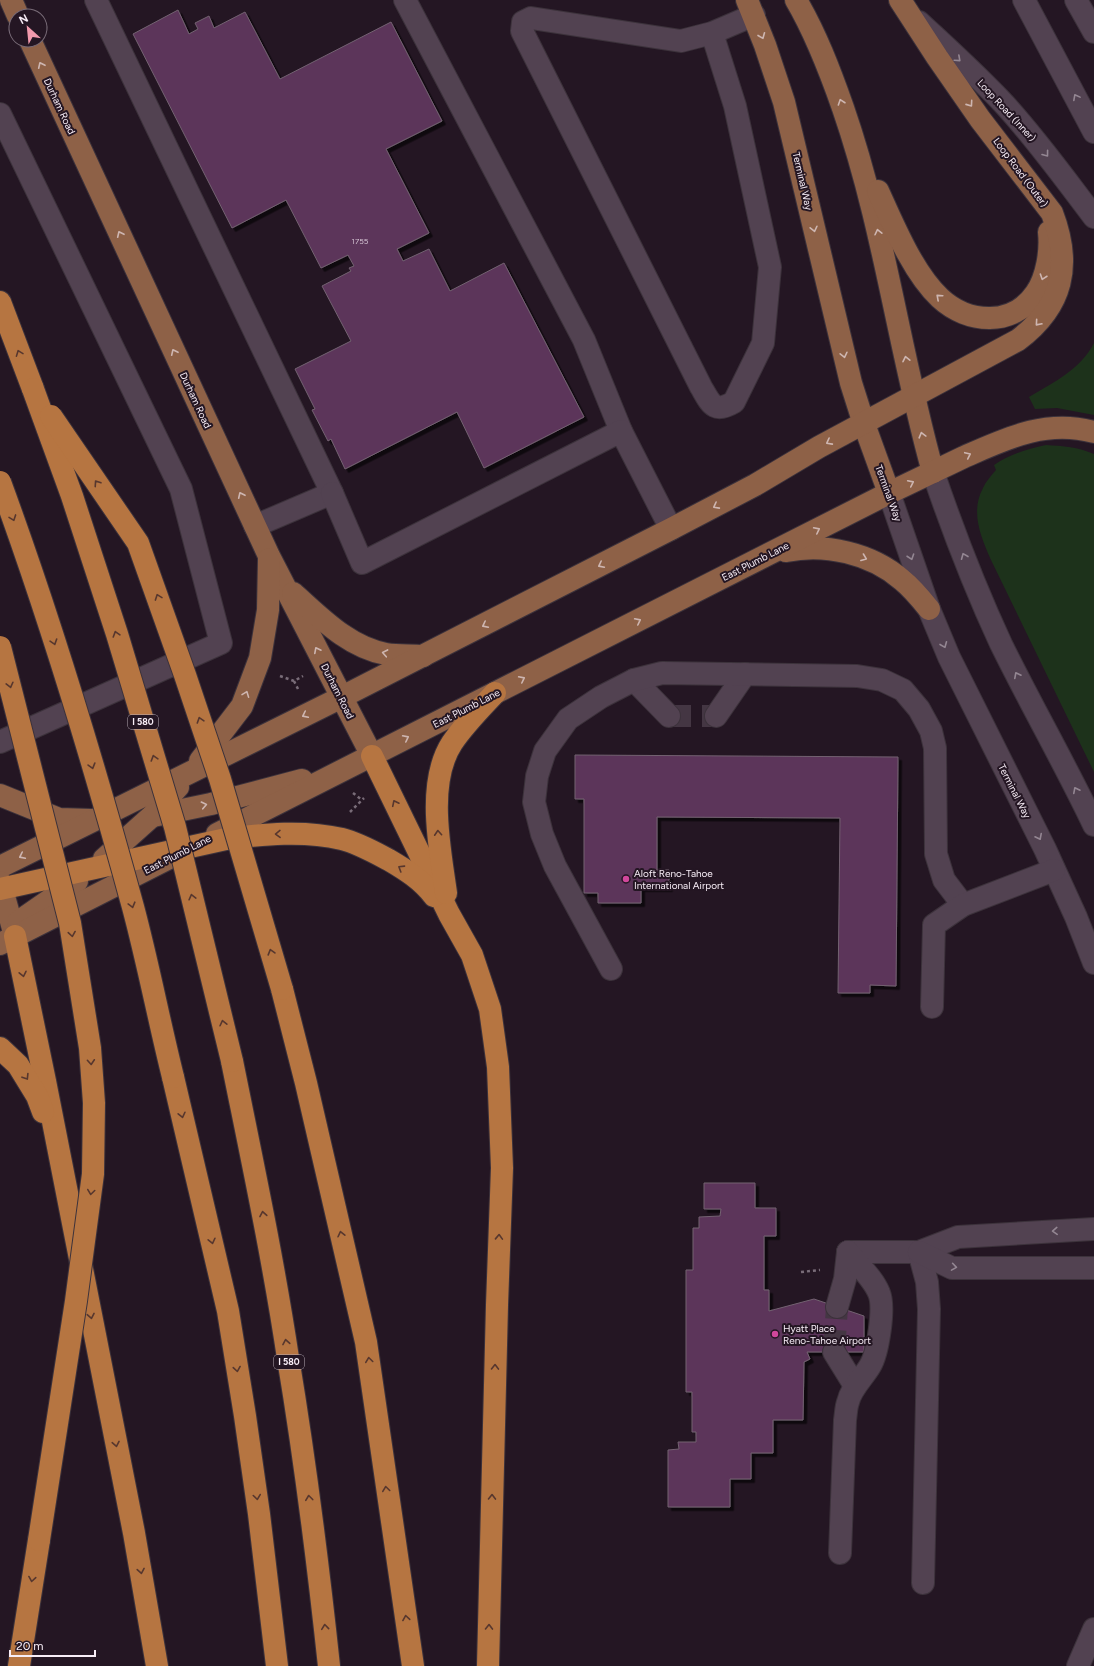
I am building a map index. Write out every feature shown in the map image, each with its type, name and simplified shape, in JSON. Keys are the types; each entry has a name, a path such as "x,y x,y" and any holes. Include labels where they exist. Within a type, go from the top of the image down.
{"highway":[{"name":"I 580","path":"0,302 72,496 114,626 172,820 202,933 232,1061 288,1356 312,1520 329,1666"},
{"path":"33,389 138,543 220,779 282,989 306,1083 366,1342 391,1526 412,1661"},
{"path":"0,482 46,617 133,908 228,1310 258,1507 277,1666"},
{"path":"0,648 70,923 90,1048 94,1103 92,1182 76,1301 19,1666"},
{"path":"449,914 438,836 437,797 442,768 451,745 467,723 495,693"},
{"path":"372,756 449,914 472,955 490,1010 498,1067 502,1168 488,1666"},
{"path":"1,887 226,839 262,834 299,834 342,839 370,850 401,867 425,884 449,914"},
{"path":"7,935 60,1154 134,1533 157,1666"},
{"path":"0,1048 18,1065 37,1096 60,1154"}],"main road":[{"path":"796,0 818,43 854,139 869,191 914,397 933,472 1002,440 1023,432 1044,428 1066,428 1094,432"},
{"name":"Loop Road (Outer)","path":"905,7 980,119 1042,197 1052,213 1059,230 1062,249 1062,268 1059,284 1053,301 1044,316 1032,329 1018,340 914,397"},
{"name":"Terminal Way","path":"750,8 768,52 784,102 851,383 889,493"},
{"name":"Durham Road","path":"34,48 269,556 340,698 372,756"},
{"path":"854,139 919,275 929,288 942,300 968,316 981,319 995,319 1008,315 1019,310 1029,302 1037,292 1044,275 1050,238 1048,218 1042,197"},
{"path":"0,867 424,656 671,529 755,485 818,447 914,397"},
{"name":"East Plumb Lane","path":"7,935 189,848 933,472"},
{"path":"771,554 794,549 819,548 843,551 866,558 901,579 929,609"},
{"path":"7,935 94,868 152,816 192,771 242,706 260,658 268,610 269,556"},
{"path":"283,585 336,631 360,645 385,654 424,656"},
{"path":"0,795 59,819 95,820 152,816 211,804 298,782 372,756"},
{"path":"1,887 7,935"}],"street":[{"path":"96,0 332,493 362,563 621,431"},
{"path":"405,0 584,340 621,431 671,529"},
{"path":"1024,0 1094,132"},
{"path":"1076,0 1094,32"},
{"name":"Loop Road (Inner)","path":"905,7 1004,105 1039,145 1094,217"},
{"path":"712,33 735,106 770,267 763,344 734,402 726,407 718,408 710,404 701,387 522,31 523,22 531,18 681,41 712,33 750,8"},
{"path":"0,114 181,489 221,644 0,742"},
{"path":"933,472 956,536 984,606 1094,825"},
{"path":"255,526 332,493"},
{"name":"Terminal Way","path":"889,493 929,609 949,657 967,697 1054,870 1076,917 1094,963"},
{"path":"611,969 556,866 542,834 534,802 537,776 545,751 568,719 601,697 634,680 662,673 857,676 882,680 903,690 919,709 931,731 935,748 936,854 944,880 963,905"},
{"path":"716,716 745,674"},
{"path":"634,680 669,716"},
{"path":"932,1007 934,925 963,905 1054,870"},
{"path":"848,1252 919,1252 958,1237 1094,1229"},
{"path":"837,1307 845,1279 848,1252"},
{"path":"840,1553 845,1420 848,1401 856,1386 871,1365 878,1344 881,1314 880,1294 871,1279 848,1252"},
{"path":"919,1252 952,1268 1094,1268"},
{"path":"919,1252 927,1282 929,1309 923,1583"},
{"path":"834,1352 856,1386"},
{"path":"1078,1666 1094,1629"}],"path":[{"path":"277,675 294,681"},
{"path":"351,791 362,800"},
{"path":"350,812 367,796"}],"green space":[{"path":"1094,343 1094,415 1057,408 1035,409 1029,397 1074,368"},
{"path":"1046,445 1076,448 1094,454 1094,772 991,560 978,524 977,506 979,497 986,483 996,470 994,465 1019,452"}],"building":[{"path":"178,10 189,34 198,29 195,23 209,16 214,28 245,12 280,79 391,22 442,121 386,149 429,233 397,249 403,261 429,249 450,291 504,263 584,417 484,468 457,412 345,469 331,439 328,441 312,410 315,409 295,369 351,341 322,286 351,271 349,268 354,266 348,255 321,268 286,200 232,228 133,34"},
{"name":"Aloft Reno-Tahoe International Airport","path":"575,755 898,757 896,986 870,985 870,993 838,993 840,818 657,817 657,870 669,870 669,888 641,888 641,903 598,903 598,893 584,893 584,799 575,799"},
{"name":"Hyatt Place Reno-Tahoe Airport","path":"704,1183 755,1183 755,1208 776,1208 776,1236 764,1236 764,1290 769,1290 769,1311 814,1299 864,1316 864,1352 807,1352 810,1359 804,1362 803,1420 773,1420 773,1453 751,1453 751,1479 730,1479 730,1507 668,1507 668,1450 679,1449 678,1442 696,1442 696,1432 692,1432 692,1392 686,1392 686,1270 693,1270 693,1228 699,1228 699,1217 720,1216 721,1209 704,1209"}],"tunnel":[{"path":"669,716 716,716"},
{"path":"834,1352 837,1307"}],"place":[{"name":"Aloft Reno-Tahoe International Airport","path":"626,879"},
{"name":"Hyatt Place Reno-Tahoe Airport","path":"775,1334"}]}
